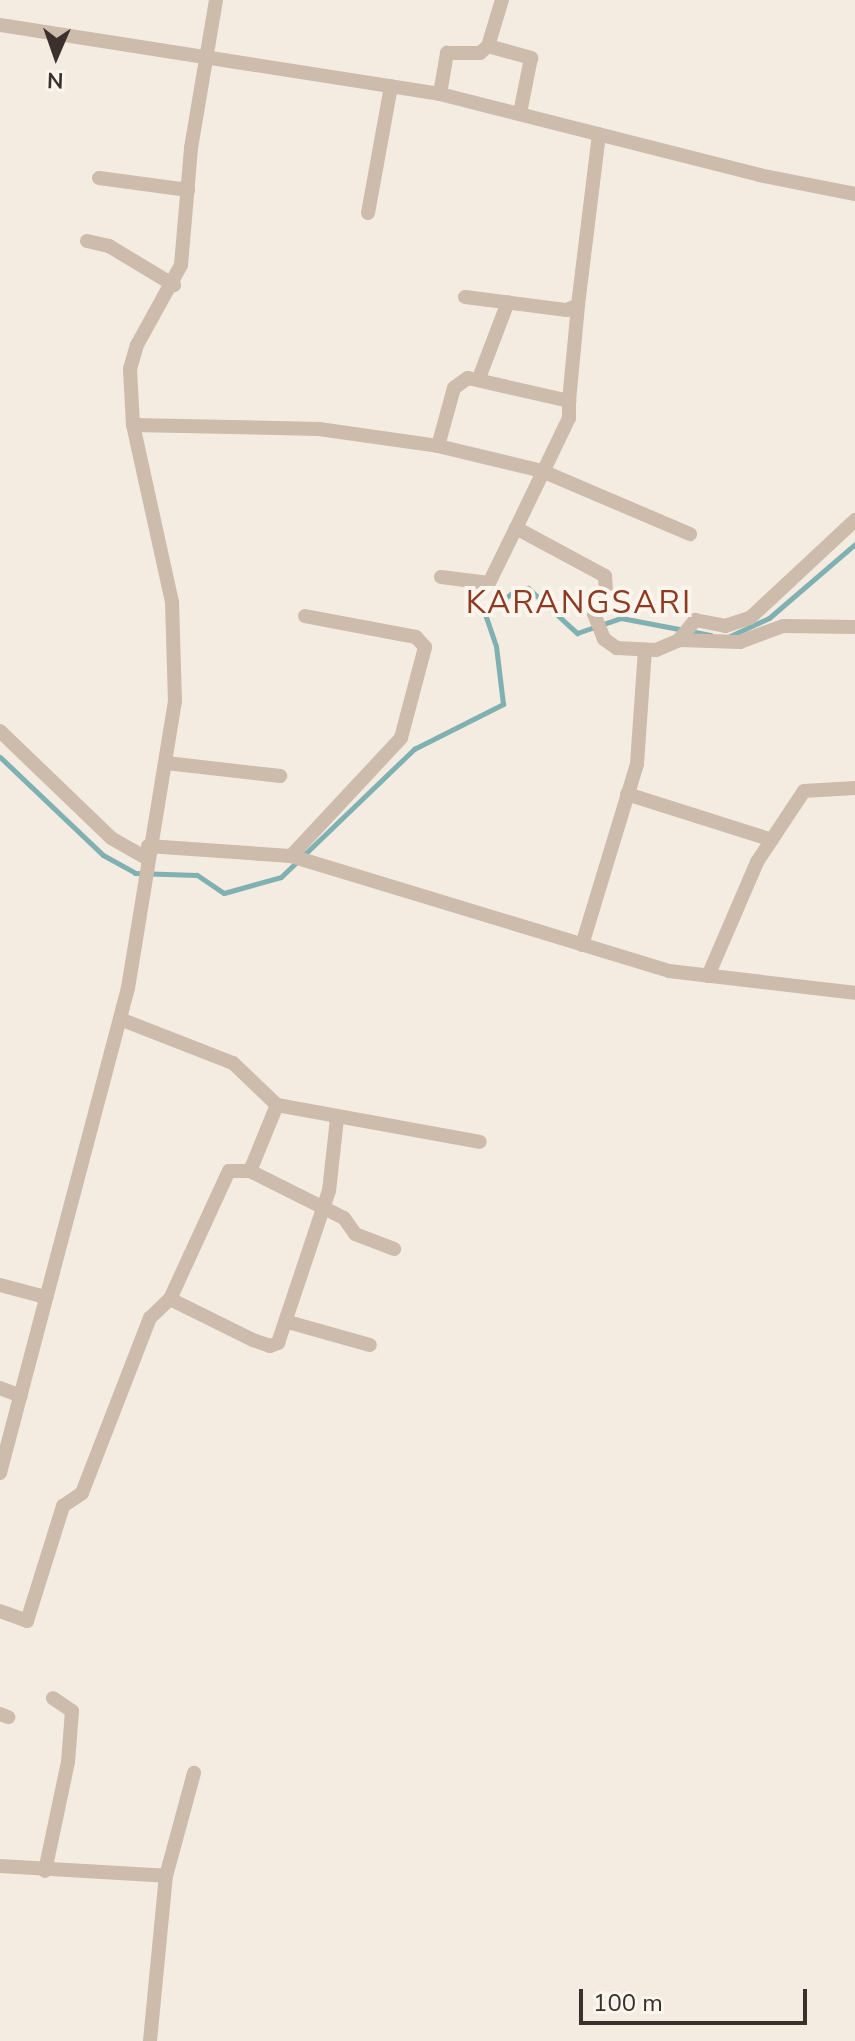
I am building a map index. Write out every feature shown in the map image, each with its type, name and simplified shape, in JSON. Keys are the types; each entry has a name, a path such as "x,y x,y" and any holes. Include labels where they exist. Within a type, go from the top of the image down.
{"street":[{"path":"0,1473 120,1019 175,702 172,602 133,425 130,369 137,345 174,285 204,59 216,0"},
{"path":"440,94 447,53 480,53 488,46 502,0"},
{"path":"0,25 440,94 855,194"},
{"path":"488,46 531,58 520,113"},
{"path":"368,213 391,86"},
{"path":"441,577 489,583 569,418 578,305 599,134"},
{"path":"99,178 188,190"},
{"path":"87,241 109,246 174,285"},
{"path":"465,297 567,310 578,305"},
{"path":"479,378 508,302"},
{"path":"438,446 454,388 479,378 569,401"},
{"path":"133,425 319,429 438,446 542,471 690,534"},
{"path":"737,633 855,520"},
{"path":"516,528 606,585 594,614 604,639 617,648 645,651 683,633 695,620 737,633 783,626 855,627"},
{"path":"293,856 401,738 425,647 416,637 305,616"},
{"path":"582,945 639,749 645,651"},
{"path":"0,731 111,838 148,864 293,856 669,971 855,993"},
{"path":"166,763 280,776"},
{"path":"708,976 772,840 804,791 855,788"},
{"path":"627,794 772,840"},
{"path":"120,1019 233,1063 277,1105 337,1119 480,1142"},
{"path":"250,1171 277,1105"},
{"path":"170,1299 270,1346 278,1343 288,1322 324,1208 337,1119"},
{"path":"0,1611 27,1621 63,1506 82,1493 150,1318 170,1299 229,1171 250,1171 344,1218 355,1234 394,1249"},
{"path":"0,1285 45,1297"},
{"path":"288,1322 370,1345"},
{"path":"0,1388 21,1396"},
{"path":"45,1871 68,1762 72,1711 53,1698"},
{"path":"150,2041 166,1876 194,1773"},
{"path":"0,1866 166,1876"}],"waterway":[{"path":"728,637 769,618 855,544"},
{"path":"0,757 103,855 135,873 197,875 224,893 281,877 414,749 503,704 496,646 485,614 514,591 528,588 577,633 621,618 710,635"}],"district":[{"name":"KARANGSARI","path":"579,603"}]}
